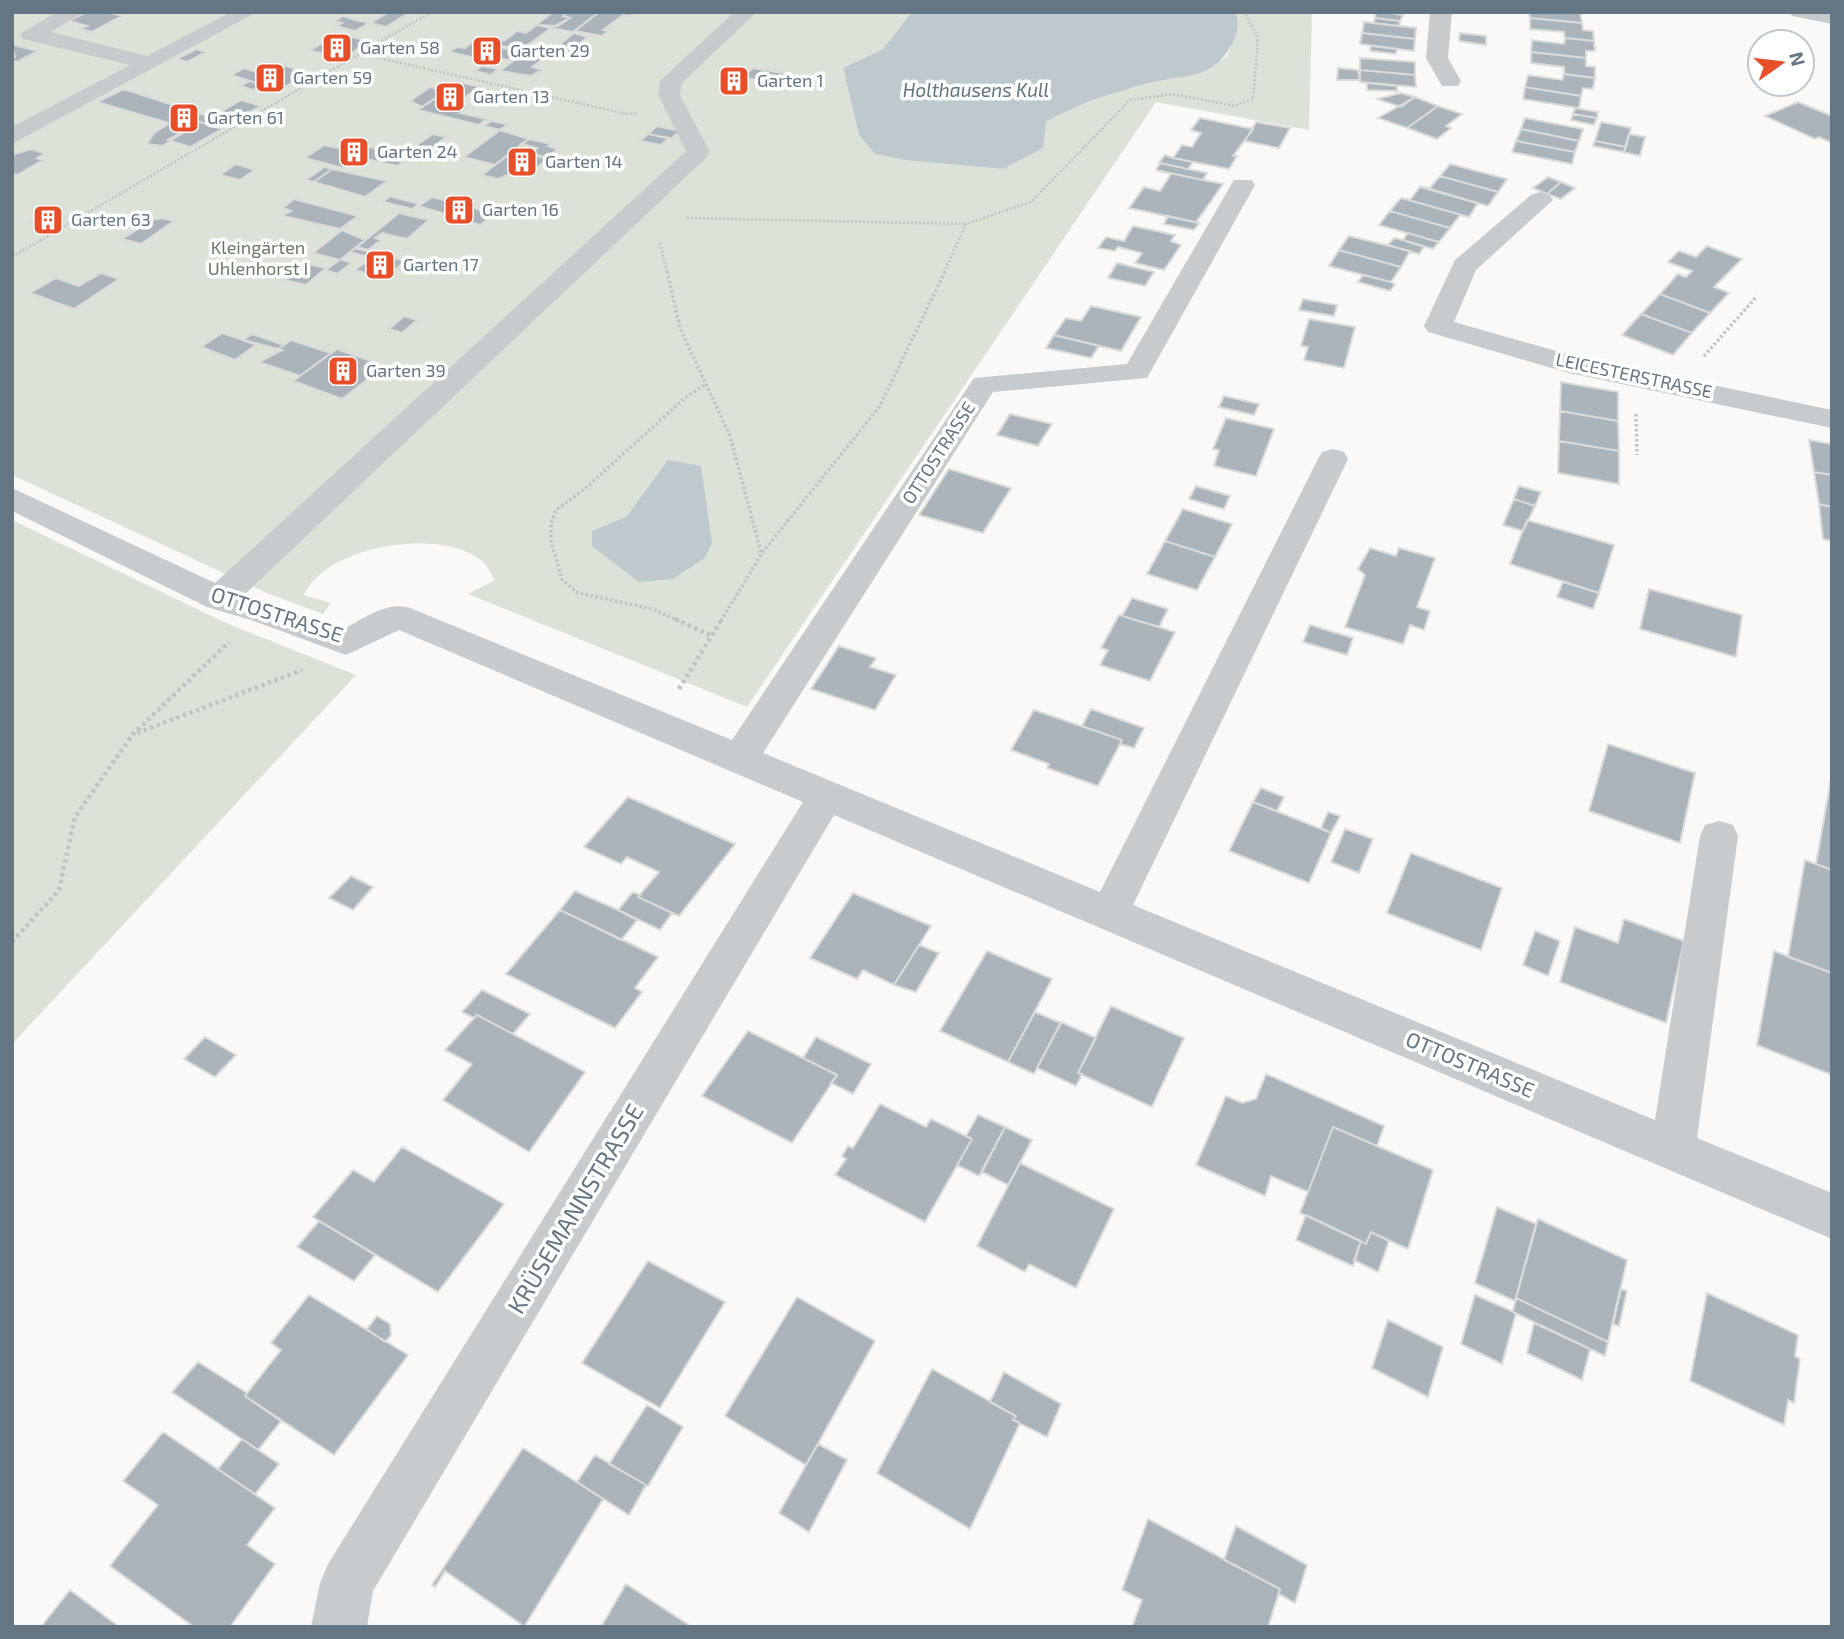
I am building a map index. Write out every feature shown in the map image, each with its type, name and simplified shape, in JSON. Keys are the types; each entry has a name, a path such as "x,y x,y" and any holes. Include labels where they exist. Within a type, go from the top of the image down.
{"street":[{"path":"74,12 31,34 148,63"},
{"path":"12,136 247,12"},
{"path":"219,599 680,172 698,152 669,95 671,81 747,12"},
{"path":"1441,12 1437,58 1450,81"},
{"path":"1798,12 1832,18"},
{"name":"OTTOSTRASSE","path":"739,760 984,384 1137,372 1243,185"},
{"name":"LEICESTERSTRASSE","path":"1540,200 1464,266 1438,326 1569,364 1832,419"},
{"path":"1109,914 1333,459"},
{"name":"OTTOSTRASSE","path":"12,498 219,599 262,611 346,642 398,616 1832,1216"},
{"name":"KRÜSEMANNSTRASSE","path":"339,1627 347,1583 825,796"},
{"path":"1673,1150 1719,835"}],"path":[{"path":"12,257 431,12"},
{"path":"679,226 689,216 966,223 1031,202 1130,100 1173,94 1234,106 1253,99 1258,37 1244,12"},
{"path":"360,54 627,114 676,109"},
{"path":"657,726 762,553 880,406 930,305 966,223"},
{"path":"649,254 669,235"},
{"path":"659,244 680,328 730,436 762,553"},
{"path":"1677,386 1757,296"},
{"path":"706,384 686,397 587,487 556,510 551,523 551,540 562,580 578,593 653,609 712,636"},
{"path":"12,942 59,890 75,817 133,734 262,611"},
{"path":"133,734 326,660 346,642"}],"green space":[{"name":"Kleingärten Uhlenhorst I","path":"12,12 912,12 883,49 843,68 859,135 875,154 904,160 1003,169 1046,122 1070,109 1119,91 1210,69 1227,56 1235,37 1235,12 1312,12 1309,130 1156,102 747,707 468,594 495,580 483,562 465,551 441,545 414,543 359,553 335,564 316,578 304,595 331,603 323,614 269,594 12,475","holes":["627,516 712,543 705,558 673,579 592,531"]},
{"path":"12,520 226,623 356,675 12,1044"}],"water":[{"name":"Holthausens Kull","path":"912,12 1235,12 1237,27 1228,51 1211,68 1115,93 1059,115 1046,122 1043,148 1003,169 904,160 875,154 859,135 843,68 883,49"},
{"path":"668,460 701,466 712,543 705,558 673,579 639,582 592,546 592,531 627,516"}],"building":[{"path":"86,12 107,12 122,16 92,32 80,29 87,26 69,21"},
{"path":"389,12 410,12 386,27 371,23"},
{"path":"553,12 578,12 567,13 563,16 570,18 558,26 536,25"},
{"path":"599,12 573,32 551,28 570,18 563,16 567,13"},
{"path":"599,12 636,12 630,16 623,15 603,30 609,31 602,36 575,31"},
{"path":"1376,12 1403,15 1400,21 1375,18"},
{"path":"1529,12 1580,12 1582,23 1530,18"},
{"path":"343,16 369,23 355,31 336,26 342,23 335,21"},
{"path":"1375,18 1400,21 1399,26 1374,23"},
{"path":"1530,18 1582,23 1583,30 1593,31 1594,41 1565,38 1564,32 1530,29"},
{"path":"1364,22 1416,28 1415,39 1362,33"},
{"path":"537,25 551,28 521,50 489,43 494,39 504,41 517,31 526,33"},
{"path":"574,33 588,37 569,52 554,49"},
{"path":"1362,33 1415,39 1414,51 1360,44"},
{"path":"1460,33 1486,36 1486,45 1459,41"},
{"name":"Garten 58","path":"348,36 365,40 360,43 365,45 344,57 309,51 334,37 343,39"},
{"path":"1565,38 1594,41 1595,51 1586,51 1586,58 1531,52 1532,40 1564,44"},
{"name":"Garten 29","path":"474,41 524,51 508,60 489,56 484,60 449,52 457,47 465,48"},
{"path":"401,44 396,55 383,55 388,45"},
{"path":"12,45 38,51 17,62 12,60 15,57"},
{"path":"1371,46 1397,49 1396,54 1370,51"},
{"path":"196,49 206,52 187,62 177,59"},
{"path":"526,51 555,57 549,61 542,60 532,67 542,70 531,76 500,71"},
{"path":"1531,52 1586,58 1586,66 1595,67 1595,78 1564,74 1564,67 1531,63"},
{"path":"1360,58 1415,62 1415,75 1360,70"},
{"name":"Garten 59","path":"276,63 309,73 279,90 231,75 244,68 259,73"},
{"path":"482,66 498,69 491,75 475,71"},
{"path":"753,68 788,74 778,84 742,77"},
{"path":"1338,68 1358,70 1360,80 1337,80"},
{"path":"1360,70 1415,75 1416,87 1360,82"},
{"path":"1564,74 1595,78 1593,89 1583,88 1581,96 1525,87 1528,75 1562,80"},
{"name":"Garten 1","path":"730,76 745,79 733,91 724,89 728,85 722,84"},
{"path":"250,81 263,85 253,90 240,86"},
{"name":"Garten 13","path":"459,82 480,87 455,104 468,107 460,113 487,119 479,125 418,110"},
{"path":"1367,83 1397,86 1397,91 1367,90"},
{"path":"430,87 446,91 422,107 410,101"},
{"path":"1525,87 1581,96 1579,108 1523,99"},
{"name":"Garten 61","path":"124,89 219,120 210,125 200,122 162,146 147,144 154,133 169,123 97,102"},
{"path":"1401,93 1415,97 1401,107 1377,99"},
{"path":"1415,97 1438,106 1407,128 1378,118"},
{"path":"241,100 261,106 236,120 217,114"},
{"path":"1798,102 1832,116 1832,143 1819,137 1815,139 1765,116"},
{"path":"1438,106 1462,114 1446,126 1451,128 1437,139 1407,128"},
{"path":"1575,108 1598,112 1597,118 1573,114"},
{"path":"1573,114 1597,118 1594,125 1571,120"},
{"path":"1200,118 1253,129 1233,156 1237,156 1229,169 1173,158 1182,145 1192,147 1201,133 1191,130"},
{"path":"1525,118 1583,129 1579,141 1521,129"},
{"path":"491,121 508,124 500,130 484,126"},
{"name":"Garten 61","path":"200,122 222,129 190,147 168,140"},
{"path":"1256,122 1290,128 1279,148 1245,141"},
{"path":"1601,122 1631,128 1626,147 1595,141"},
{"path":"657,126 680,131 671,139 648,134"},
{"path":"1521,129 1579,141 1575,152 1516,141"},
{"path":"500,130 529,139 495,165 464,157"},
{"path":"433,134 446,137 428,151 414,147"},
{"path":"648,134 669,138 661,145 640,141"},
{"path":"1629,134 1645,137 1640,156 1624,152"},
{"path":"529,139 551,144 548,146 558,149 547,158 531,153 537,148 521,144"},
{"path":"1516,141 1575,152 1572,164 1512,152"},
{"path":"1595,141 1626,147 1624,152 1593,146"},
{"name":"Garten 24","path":"347,142 411,156 397,166 358,157 343,168 305,158 324,145 338,148"},
{"path":"31,149 46,154 37,158 43,160 17,175 12,173 12,155"},
{"name":"Garten 14","path":"514,150 548,159 524,177 510,174 498,179 482,175"},
{"path":"1165,155 1193,162 1188,169 1159,163"},
{"path":"1160,163 1207,173 1203,180 1156,170"},
{"path":"236,164 255,170 240,180 220,175"},
{"path":"1450,164 1507,179 1498,192 1440,176"},
{"path":"324,167 332,169 314,182 306,180"},
{"path":"332,169 387,181 365,197 314,182"},
{"path":"1156,170 1223,184 1197,221 1199,223 1129,208 1144,187 1160,191 1171,174"},
{"path":"1440,176 1498,192 1488,206 1429,189"},
{"path":"1548,177 1561,182 1547,194 1533,188"},
{"path":"1561,182 1575,188 1561,199 1547,194"},
{"path":"1420,187 1478,203 1469,217 1401,198 1410,200"},
{"path":"390,196 419,204 412,209 383,202"},
{"name":"Garten 16","path":"432,197 495,214 480,225 419,206"},
{"path":"1401,198 1469,217 1460,215 1450,228 1390,211"},
{"path":"294,199 358,216 340,229 283,216 291,211 283,208"},
{"path":"1390,211 1450,228 1439,242 1379,225"},
{"path":"399,213 429,220 407,239 382,233 375,238 381,240 368,250 357,247"},
{"name":"Garten 63","path":"58,214 65,217 40,230 33,228 38,225 31,223 45,215 54,217"},
{"path":"1168,216 1199,223 1194,230 1164,224"},
{"path":"162,218 174,221 141,244 122,239 152,220"},
{"path":"1133,226 1175,235 1171,241 1181,245 1164,270 1135,263 1142,253 1118,247 1115,251 1098,248 1106,237 1124,241"},
{"path":"342,230 365,240 340,260 313,253"},
{"path":"1408,233 1439,242 1433,249 1403,240"},
{"path":"1349,236 1410,251 1401,267 1339,250"},
{"path":"1394,238 1424,247 1419,254 1388,245"},
{"path":"1707,246 1742,259 1714,287 1729,293 1710,313 1660,294 1678,274 1686,277 1692,271 1668,262 1679,251 1696,257"},
{"name":"Garten 17","path":"355,248 406,261 384,278 355,270 371,258 350,252"},
{"path":"1339,250 1401,267 1391,282 1329,266"},
{"path":"341,259 352,263 337,274 326,270"},
{"path":"299,262 326,268 306,285 284,280 293,273 287,272"},
{"path":"1117,263 1154,272 1145,286 1108,278"},
{"path":"101,273 119,279 74,309 30,293 56,278 79,286"},
{"path":"1363,275 1395,284 1390,291 1358,282"},
{"path":"1660,294 1710,313 1692,333 1641,314"},
{"path":"1303,299 1337,305 1334,316 1299,310"},
{"path":"1091,306 1141,317 1121,351 1054,335 1066,318 1081,321"},
{"path":"1641,314 1692,333 1673,355 1622,335"},
{"path":"404,316 417,320 402,333 389,329"},
{"path":"1309,319 1355,327 1344,368 1304,360 1308,347 1301,346"},
{"path":"222,333 256,345 235,360 201,347"},
{"path":"252,334 284,345 278,349 243,340"},
{"path":"1054,335 1099,346 1091,358 1046,348"},
{"path":"291,340 331,353 300,376 259,362 282,350 278,349"},
{"name":"Garten 39","path":"337,349 385,366 342,399 293,381"},
{"path":"1561,382 1618,392 1618,421 1560,411"},
{"path":"1224,396 1259,404 1254,415 1219,407"},
{"path":"1560,411 1618,421 1619,451 1559,441"},
{"path":"1010,414 1052,424 1038,446 997,435"},
{"path":"1226,418 1274,429 1256,476 1214,466 1219,450 1213,449"},
{"path":"1809,440 1832,444 1832,475 1814,472"},
{"path":"1559,441 1619,451 1619,484 1558,473"},
{"path":"949,469 1011,488 983,533 919,515"},
{"path":"1814,472 1832,475 1832,507 1819,504"},
{"path":"1196,486 1230,496 1224,509 1189,499"},
{"path":"1519,486 1541,492 1535,506 1514,499"},
{"path":"1514,499 1535,506 1523,531 1503,525"},
{"path":"1819,504 1832,507 1832,541 1823,539"},
{"path":"1183,509 1232,524 1215,557 1165,541"},
{"path":"1527,520 1614,545 1599,593 1510,564"},
{"path":"1165,541 1215,557 1197,590 1147,574"},
{"path":"1370,548 1396,556 1399,548 1435,558 1417,607 1430,611 1424,630 1410,625 1403,644 1345,627 1365,575 1358,569"},
{"path":"1563,582 1599,593 1593,609 1557,597"},
{"path":"1649,589 1742,615 1736,657 1640,629"},
{"path":"1132,598 1168,609 1159,627 1122,616"},
{"path":"1119,615 1175,632 1150,681 1100,665 1108,650 1101,648"},
{"path":"1310,625 1353,638 1347,655 1303,642"},
{"path":"839,646 876,658 870,667 896,675 875,710 811,689"},
{"path":"1091,709 1144,728 1134,748 1120,744 1122,740 1082,726"},
{"path":"1034,710 1122,740 1098,786 1047,768 1049,764 1011,750"},
{"path":"1608,744 1695,773 1680,843 1589,811"},
{"path":"1832,773 1832,870 1816,864"},
{"path":"1261,788 1284,797 1277,811 1253,802"},
{"path":"628,797 735,844 679,916 638,897 659,872 627,857 621,864 584,847"},
{"path":"1253,802 1331,833 1309,883 1229,851"},
{"path":"1328,812 1340,816 1331,833 1321,828"},
{"path":"1345,829 1373,839 1359,873 1331,862"},
{"path":"1411,853 1502,888 1481,950 1387,913"},
{"path":"1805,860 1832,870 1832,973 1788,957"},
{"path":"351,876 373,887 353,910 329,898"},
{"path":"575,891 637,920 621,940 560,910"},
{"path":"633,892 672,913 660,930 618,910"},
{"path":"853,893 931,926 894,985 863,970 857,979 810,958"},
{"path":"560,910 658,957 635,988 642,992 615,1028 506,974"},
{"path":"1624,919 1684,941 1666,1023 1560,982 1575,927 1618,943"},
{"path":"1535,931 1560,941 1548,976 1523,965"},
{"path":"919,945 939,953 916,992 894,985"},
{"path":"987,951 1052,979 1008,1062 940,1031"},
{"path":"1774,951 1832,973 1832,1075 1757,1045"},
{"path":"482,990 530,1014 513,1034 477,1015 474,1018 462,1012"},
{"path":"1111,1006 1184,1038 1152,1107 1078,1073"},
{"path":"1035,1012 1061,1023 1034,1074 1008,1062"},
{"path":"477,1015 585,1072 529,1152 443,1100 472,1064 445,1050"},
{"path":"1061,1022 1096,1038 1078,1073 1082,1074 1076,1086 1037,1068"},
{"path":"748,1031 837,1075 792,1143 702,1096"},
{"path":"205,1037 236,1055 215,1077 184,1059"},
{"path":"816,1037 871,1064 853,1094 831,1083 837,1075 803,1058"},
{"path":"1266,1074 1384,1126 1377,1146 1333,1127 1308,1192 1271,1176 1265,1196 1196,1165 1226,1096 1242,1103 1256,1099"},
{"path":"880,1104 926,1127 931,1119 972,1139 925,1222 835,1175 846,1159 842,1156 848,1146 853,1148"},
{"path":"978,1115 1005,1127 979,1176 957,1165 972,1139 966,1136"},
{"path":"1005,1127 1032,1140 1008,1185 982,1172"},
{"path":"1333,1127 1433,1170 1408,1249 1371,1232 1366,1244 1300,1213"},
{"path":"402,1147 504,1204 438,1292 313,1217 353,1170 374,1182"},
{"path":"1020,1163 1114,1209 1076,1288 1029,1264 1025,1272 977,1246"},
{"path":"1497,1207 1536,1224 1515,1301 1475,1283"},
{"path":"1306,1215 1361,1241 1353,1266 1296,1240"},
{"path":"1538,1219 1627,1260 1608,1342 1516,1298"},
{"path":"319,1221 375,1255 354,1281 297,1247"},
{"path":"1371,1232 1389,1241 1378,1272 1354,1260 1361,1241 1366,1244"},
{"path":"648,1261 725,1302 660,1408 582,1363"},
{"path":"1621,1289 1627,1291 1619,1326 1613,1324"},
{"path":"1707,1293 1798,1335 1795,1356 1800,1359 1794,1403 1788,1400 1784,1425 1690,1381"},
{"path":"309,1295 408,1355 334,1455 245,1396 281,1350 271,1343"},
{"path":"1475,1295 1516,1313 1502,1364 1461,1344"},
{"path":"797,1297 875,1341 806,1465 725,1416"},
{"path":"1516,1298 1608,1342 1605,1356 1513,1312"},
{"path":"377,1316 390,1324 391,1335 385,1342 367,1329"},
{"path":"1388,1320 1443,1347 1428,1397 1372,1368"},
{"path":"1534,1323 1590,1349 1582,1380 1527,1353"},
{"path":"198,1362 247,1393 245,1396 281,1421 258,1450 172,1392"},
{"path":"932,1369 1016,1416 1013,1420 1020,1423 970,1529 877,1473"},
{"path":"1004,1372 1061,1404 1047,1437 1013,1420 1016,1416 990,1402"},
{"path":"647,1405 683,1427 648,1486 609,1464"},
{"path":"163,1432 275,1508 247,1545 275,1564 230,1627 194,1627 110,1566 158,1505 123,1481"},
{"path":"242,1439 279,1464 255,1494 218,1469"},
{"path":"818,1444 847,1460 809,1532 779,1513"},
{"path":"523,1448 603,1499 524,1627 520,1627 521,1624 445,1571 435,1587 432,1585"},
{"path":"595,1455 646,1485 629,1515 577,1482"},
{"path":"1148,1519 1280,1589 1268,1627 1132,1627 1142,1600 1122,1590"},
{"path":"1236,1526 1307,1565 1295,1603 1279,1594 1280,1589 1224,1560"},
{"path":"626,1584 692,1627 601,1627"},
{"path":"70,1590 118,1626 41,1627"}],"place":[{"name":"Garten 58","path":"337,48"},
{"name":"Garten 29","path":"487,51"},
{"name":"Garten 59","path":"270,78"},
{"name":"Garten 1","path":"734,81"},
{"name":"Garten 13","path":"450,97"},
{"name":"Garten 61","path":"184,118"},
{"name":"Garten 24","path":"354,152"},
{"name":"Garten 14","path":"522,162"},
{"name":"Garten 16","path":"459,210"},
{"name":"Garten 63","path":"48,220"},
{"name":"Garten 17","path":"380,265"},
{"name":"Garten 39","path":"343,371"}]}
